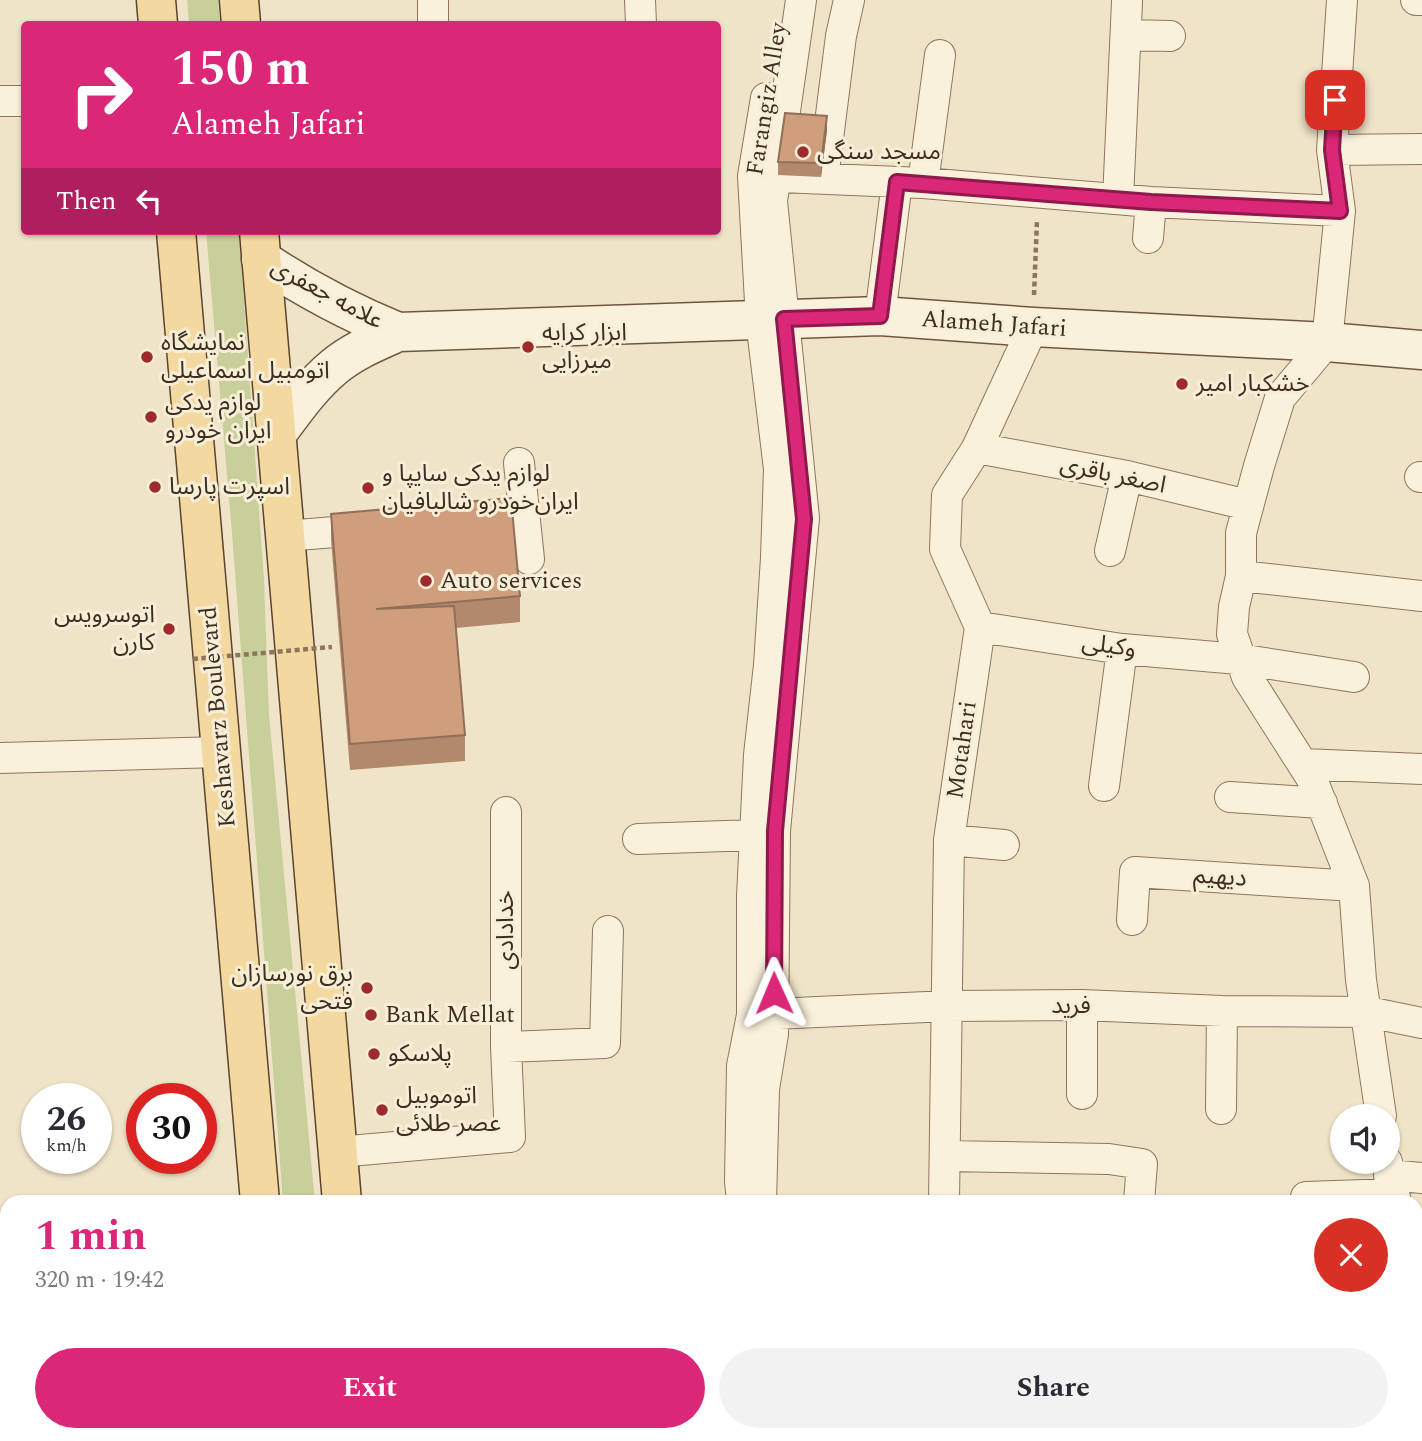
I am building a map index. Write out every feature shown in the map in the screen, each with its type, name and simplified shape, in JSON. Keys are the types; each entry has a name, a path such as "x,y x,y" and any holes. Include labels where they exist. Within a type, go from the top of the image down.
{"main road":[{"path":"156,0 158,21"},
{"path":"239,0 241,21"},
{"name":"Keshavarz Boulevard","path":"176,235 259,1195"},
{"path":"260,245 341,1195"},
{"name":"علامه جعفری","path":"260,245 288,277 356,315 398,332"},
{"name":"Alameh Jafari","path":"398,332 880,316 1422,350"},
{"name":"علامه جعفری","path":"276,435 313,386 335,366 359,350 398,332"}],"street":[{"path":"640,0 641,21"},
{"name":"Farangiz Alley","path":"764,176 782,0"},
{"path":"741,1195 743,1066 753,1007 752,896 759,755 769,665 779,469 772,201 764,176 801,0"},
{"path":"823,178 841,36 849,0"},
{"path":"1342,0 1332,150 1340,211 1327,342 1280,398 1241,533 1241,576 1234,607 1232,635 1247,677 1312,779 1354,886 1361,980 1368,1012 1380,1104"},
{"path":"1416,0 1422,0"},
{"path":"1118,199 1127,2"},
{"path":"1126,35 1170,36"},
{"path":"880,316 940,55"},
{"path":"0,101 21,101"},
{"path":"1332,150 1422,149"},
{"path":"764,176 910,182 1151,202 1340,211"},
{"path":"1148,238 1151,202"},
{"path":"761,1195 764,1089 774,1034 775,831 804,519 773,319"},
{"path":"980,627 945,549 947,495 977,448 1033,327"},
{"name":"اصغر باقری","path":"977,448 1128,476 1248,505"},
{"path":"519,463 529,559"},
{"path":"1110,551 1128,476"},
{"path":"444,522 524,516"},
{"path":"285,536 404,526"},
{"path":"1241,576 1422,596"},
{"name":"وکیلی","path":"980,627 1122,649 1239,659 1354,677"},
{"name":"Motahari","path":"944,1195 950,840 980,627"},
{"path":"1104,786 1122,649"},
{"path":"0,758 221,752"},
{"path":"1303,764 1422,769"},
{"path":"1230,797 1322,803"},
{"name":"خدادادی","path":"338,1152 510,1137 506,1047 506,812"},
{"path":"638,839 755,835"},
{"path":"950,840 1004,845"},
{"name":"دیهیم","path":"1132,920 1135,872 1354,886"},
{"path":"506,1047 605,1043 608,931"},
{"path":"1082,1005 1082,1094"},
{"name":"فرید","path":"774,1014 948,1006 1082,1005 1222,1011 1368,1012 1422,1023"},
{"path":"1221,1109 1222,1011"},
{"path":"946,1156 1109,1159 1142,1164 1140,1195"},
{"path":"1318,1195 1422,1178"}],"path":[{"path":"1033,327 1038,192"},
{"path":"192,659 332,647"}],"green space":[{"path":"187,0 218,0 220,21 189,21"},
{"path":"206,235 239,235 264,580 269,715 314,1195 282,1195"}],"building":[{"name":"مسجد سنگی","path":"785,113 827,116 821,163 778,162"},
{"path":"511,498 520,596 376,609 454,606 465,735 350,744 331,514"}],"place":[{"name":"مسجد سنگی","path":"803,152"},
{"name":"ابزار کرایه میرزایی","path":"528,347"},
{"name":"نمایشگاه اتومبیل اسماعیلی","path":"147,357"},
{"name":"خشکبار امیر","path":"1182,384"},
{"name":"لوازم یدکی ایران خودرو","path":"151,417"},
{"name":"اسپرت پارسا","path":"155,487"},
{"name":"لوازم یدکی سایپا و ایران‌خودرو شالبافیان","path":"368,488"},
{"name":"Auto services","path":"426,581"},
{"name":"اتوسرویس کارن","path":"169,629"},
{"name":"برق نورسازان فتحی","path":"367,988"},
{"name":"Bank Mellat","path":"371,1015"},
{"name":"پلاسکو","path":"374,1054"},
{"name":"اتوموبیل عصر طلائی","path":"382,1110"}],"route":[{"path":"774,993 775,831 804,519 784,319 880,316 897,182 1151,202 1340,211 1332,150 1335,100"}]}
